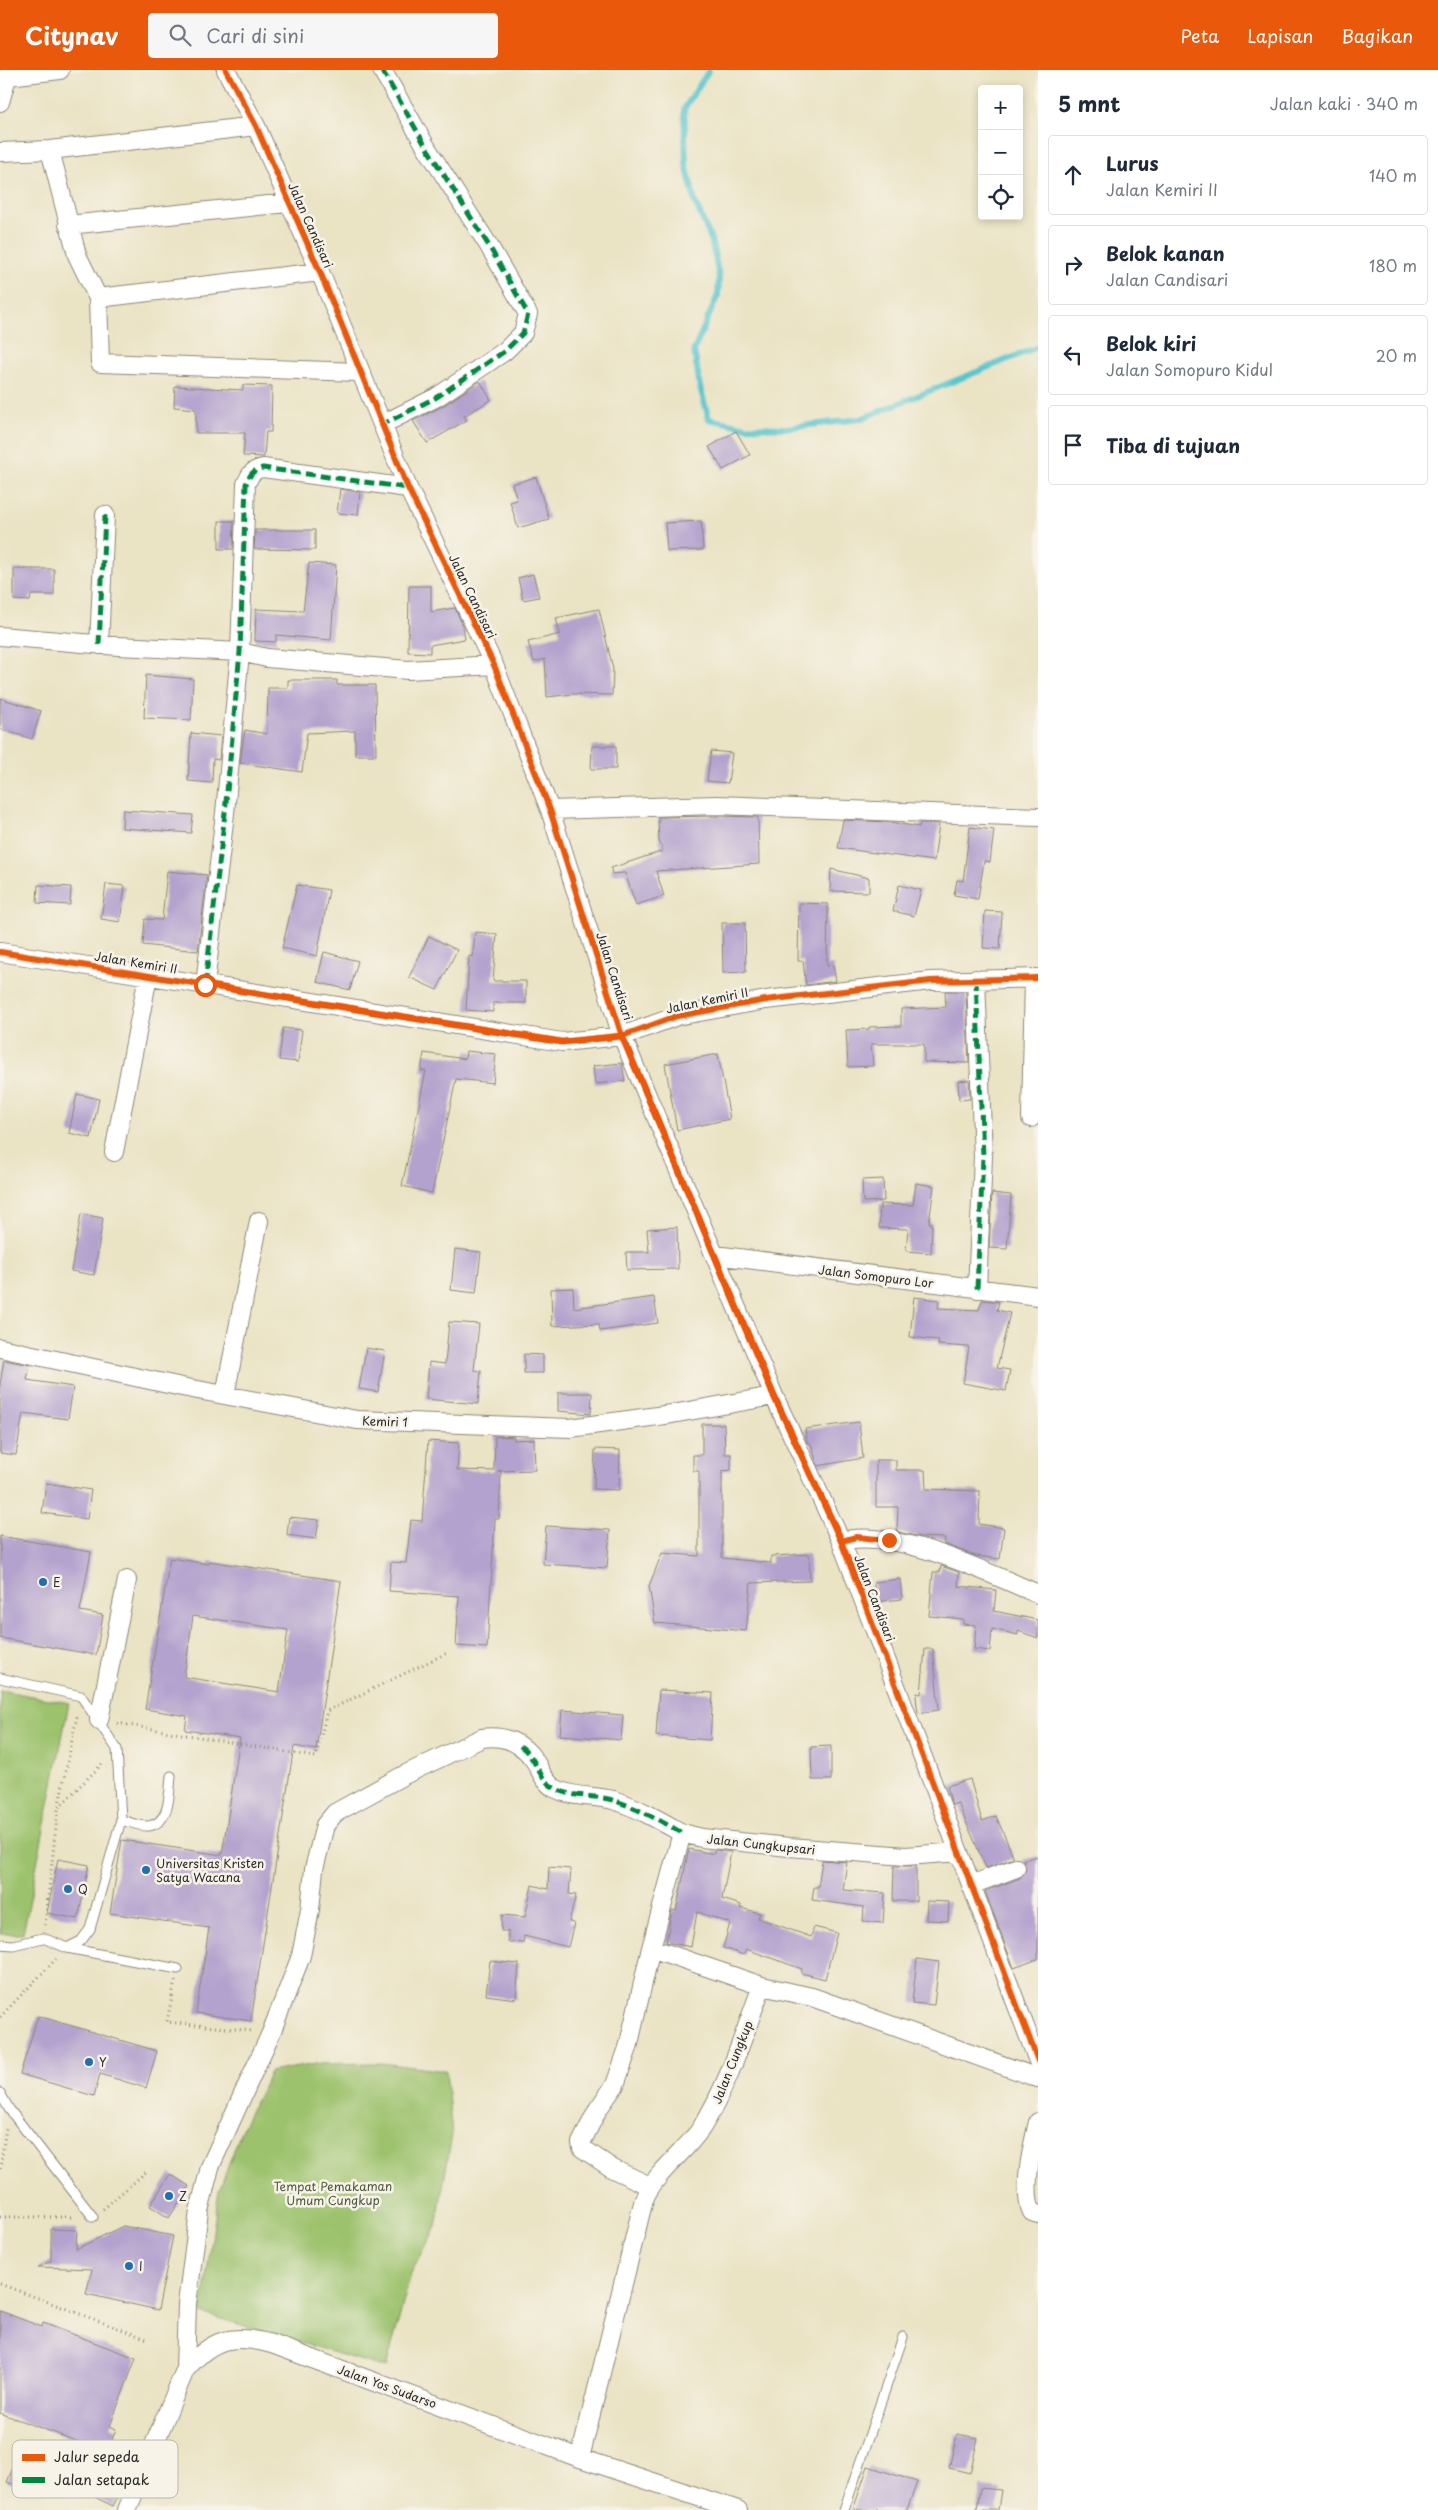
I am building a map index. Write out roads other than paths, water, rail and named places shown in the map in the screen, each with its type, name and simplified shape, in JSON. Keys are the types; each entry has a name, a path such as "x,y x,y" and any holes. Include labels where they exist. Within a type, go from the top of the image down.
{"street":[{"path":"0,102 8,73 60,70"},
{"name":"Jalan Candisari","path":"226,70 256,126 288,203 320,272 359,372 383,424 408,488 494,666 550,810 622,1036 774,1396 842,1541 1038,2061"},
{"path":"382,70 424,145 489,246 528,314 523,333 505,351 437,397 383,424"},
{"path":"0,152 50,150 256,126"},
{"path":"50,150 77,255 98,298 98,360 101,364 359,372"},
{"path":"68,225 288,203"},
{"path":"98,298 320,272"},
{"path":"205,985 226,813 240,652 246,484 250,474 256,469 263,468 408,488"},
{"path":"99,644 105,515"},
{"path":"0,636 240,652 267,658 408,670 494,666"},
{"path":"550,810 716,805 1038,817"},
{"name":"Jalan Kemiri II","path":"0,952 562,1042 622,1036 677,1016 766,1000 930,981 1036,978"},
{"path":"114,1152 148,976"},
{"path":"1030,1118 1036,978"},
{"path":"976,979 983,1157 977,1289"},
{"path":"226,1395 259,1221"},
{"name":"Jalan Somopuro Lor","path":"715,1256 1038,1296"},
{"name":"Kemiri 1","path":"0,1348 357,1420 570,1428 672,1414 774,1396"},
{"path":"842,1541 856,1537 898,1543 942,1555 1038,1594"},
{"path":"99,1720 127,1580"},
{"name":"Jalan Cungkupsari","path":"185,2370 187,2304 201,2202 210,2167 271,2033 301,1956 310,1910 314,1869 325,1825 335,1813 404,1775 482,1738 495,1736 508,1739 526,1750 542,1777 552,1786 570,1795 588,1795 614,1800 682,1833 702,1838 789,1848 906,1856 959,1852"},
{"path":"650,2186 612,2169 582,2148 581,2143 598,2109 615,2085 622,2068 651,1948 682,1833"},
{"path":"971,1885 1016,1868"},
{"path":"651,1948 762,1986 812,1997 1038,2078"},
{"name":"Jalan Cungkup","path":"580,2458 642,2208 650,2186 700,2130 717,2103 762,1986"},
{"path":"1038,2122 1030,2158 1029,2199 1032,2212 1038,2214"},
{"name":"Jalan Yos Sudarso","path":"156,2440 185,2370 202,2351 215,2343 232,2339 255,2339 580,2458 738,2510"},
{"name":"Jalan Yos Sudarso","path":"126,2510 131,2498"}],"lane":[{"path":"0,1678 28,1682 81,1696 117,1749 122,1820 90,1929 81,1941 67,1948"},
{"path":"122,1820 148,1826 160,1821 166,1813 171,1776"},
{"path":"0,1944 12,1945 43,1938 67,1948 178,1969"},
{"path":"0,2093 9,2109 93,2217"},
{"path":"844,2510 903,2337"}],"waterway":[{"path":"709,70 684,109 686,164 695,202 711,239 719,276 718,295 694,350 700,387 709,419 746,427 785,428 860,419 1038,347"}],"place":[{"name":"E","path":"43,1582"},
{"name":"Universitas Kristen Satya Wacana","path":"146,1870"},
{"name":"Q","path":"68,1889"},
{"name":"Y","path":"89,2062"},
{"name":"Z","path":"169,2196"},
{"name":"I","path":"129,2266"}],"park label":[{"name":"Tempat Pemakaman Umum Cungkup","path":"333,2193"}]}
